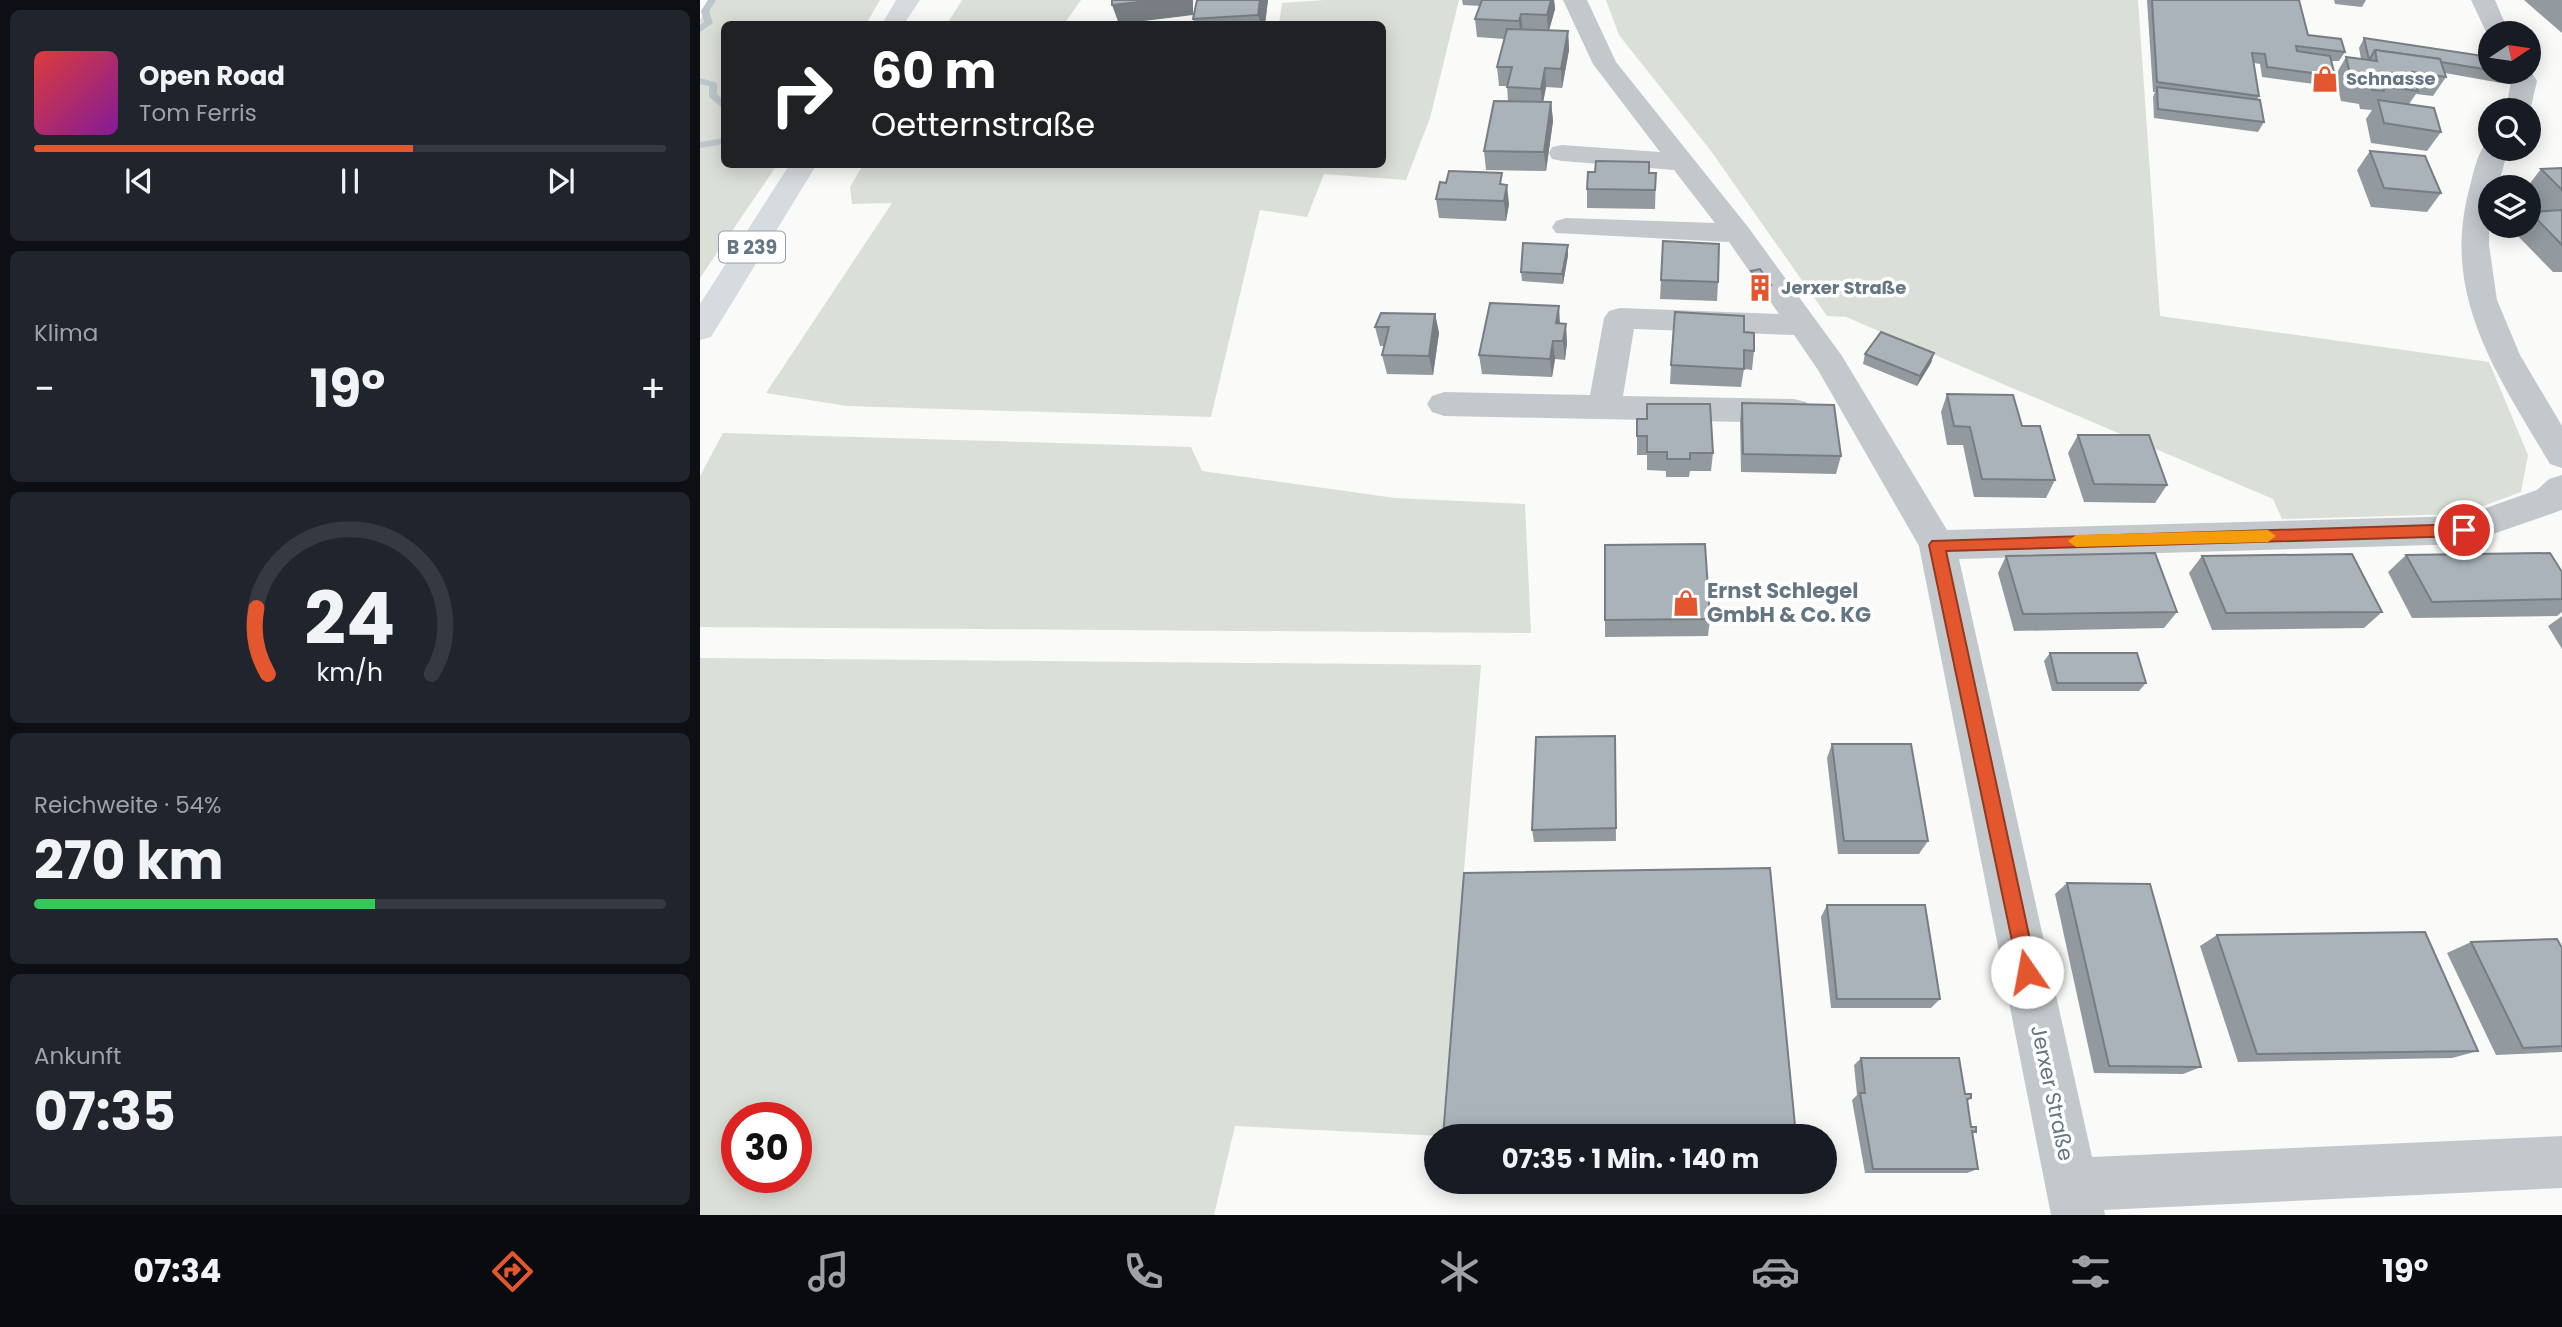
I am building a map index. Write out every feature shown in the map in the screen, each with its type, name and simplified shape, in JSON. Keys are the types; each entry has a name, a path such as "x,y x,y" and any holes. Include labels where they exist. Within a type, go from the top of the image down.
{"main road":[{"path":"895,21 908,0"},
{"name":"B 239","path":"700,329 801,168"}],"street":[{"name":"Jerxer Straße","path":"1575,0 1605,64 1738,233 1804,326 1860,413 1937,545 2075,1200"},
{"path":"2483,0 2492,21"},
{"path":"1562,153 1682,162"},
{"path":"2490,161 2474,246 2482,298 2505,359 2562,455"},
{"path":"1566,228 1738,233"},
{"path":"1605,406 1620,318 1804,326"},
{"path":"1444,404 1860,413"},
{"path":"1937,545 2464,530 2550,500 2562,489"},
{"path":"2075,1200 2562,1162"}],"shaded area":[{"path":"712,0 880,0 868,21 721,21 721,168 775,168 700,278 700,20"},
{"path":"962,0 1081,0 1066,21 949,21"},
{"path":"1325,0 1459,0 1430,118 1406,180 1324,174 1307,217 1260,210 1211,417 847,406 766,393 892,203 852,204 850,187 861,168 1386,168 1386,21 1279,21 1282,3"},
{"path":"1606,0 2138,0 2160,316 2489,362 2528,455 2521,492 2461,514 2282,519 2273,499 1846,317 1827,316 1711,151 1619,35"},
{"path":"723,433 1191,447 1202,471 1395,498 1525,504 1531,633 700,627 700,476"},
{"path":"700,658 1481,665 1443,1124 1424,1124 1424,1135 1235,1126 1214,1215 700,1215"}],"building":[{"path":"1112,0 1156,0 1112,5"},
{"path":"1197,0 1260,0 1258,15 1193,19"},
{"path":"1482,0 1551,0 1547,15 1521,14 1519,21 1475,19"},
{"path":"2152,0 2299,0 2308,35 2341,39 2345,52 2296,46 2297,51 2330,56 2335,76 2267,67 2265,54 2252,53 2259,96 2157,82"},
{"path":"1507,29 1568,31 1561,69 1545,68 1541,89 1507,87 1512,67 1497,67"},
{"path":"2364,38 2478,55 2478,68 2441,62 2440,59 2375,50 2369,60"},
{"path":"2375,50 2440,59 2446,77 2412,72 2418,91 2383,86 2384,91 2372,90 2371,85 2352,82 2346,57 2377,61"},
{"path":"2157,87 2260,100 2264,122 2158,109"},
{"path":"2378,100 2434,108 2441,132 2384,123"},
{"path":"1494,101 1551,102 1544,152 1484,151"},
{"path":"2370,151 2425,156 2441,193 2384,188"},
{"path":"1596,161 1649,162 1649,173 1656,173 1655,190 1587,189 1588,172 1595,172"},
{"path":"2562,168 2562,190 2541,169"},
{"path":"1449,171 1502,173 1500,184 1507,185 1504,201 1436,199 1440,182 1446,183"},
{"path":"2562,210 2562,245 2541,223 2541,211"},
{"path":"1663,241 1719,244 1718,282 1661,280"},
{"path":"1523,243 1568,245 1562,274 1521,272"},
{"path":"1760,269 1771,285 1762,287 1751,271"},
{"path":"1490,303 1559,306 1556,323 1566,324 1563,341 1553,341 1550,359 1479,355"},
{"path":"1675,312 1744,316 1744,332 1754,333 1754,351 1744,350 1744,369 1671,365"},
{"path":"1381,313 1435,314 1429,356 1382,355 1389,327 1375,327"},
{"path":"1881,332 1934,353 1920,376 1865,354"},
{"path":"1947,394 2013,395 2022,426 2040,426 2055,480 1982,479 1970,427 1954,426"},
{"path":"1742,403 1834,405 1841,456 1743,454"},
{"path":"1647,404 1710,404 1713,453 1690,453 1690,459 1667,459 1667,452 1647,452 1647,436 1637,436 1637,419 1647,419"},
{"path":"2078,435 2149,435 2167,485 2094,484"},
{"path":"1705,544 1710,619 1605,620 1605,545"},
{"path":"2155,553 2177,612 2023,614 2006,556"},
{"path":"2550,553 2562,572 2562,599 2432,602 2406,555"},
{"path":"2352,554 2382,612 2226,613 2202,556"},
{"path":"2050,653 2137,653 2146,683 2057,683"},
{"path":"1615,736 1616,828 1532,830 1536,737"},
{"path":"1832,744 1911,744 1928,841 1844,841"},
{"path":"1770,868 1795,1124 1444,1124 1464,873"},
{"path":"2067,883 2150,884 2201,1067 2109,1066"},
{"path":"1827,905 1925,905 1940,999 1837,999"},
{"path":"2425,932 2478,1051 2257,1054 2217,935"},
{"path":"2557,939 2562,948 2562,1046 2523,1048 2471,942"},
{"path":"1861,1058 1959,1058 1965,1094 1971,1094 1971,1098 1967,1099 1971,1127 1976,1127 1976,1132 1972,1131 1978,1169 1873,1169 1860,1093 1865,1093"}],"waterway":[{"path":"700,29 709,23 705,11 712,0"},
{"path":"700,81 714,85 712,95 721,103"},
{"path":"700,145 721,142"}],"slow traffic":[{"path":"2076,541 2268,536"}],"place":[{"name":"Schnasse","path":"2325,79"},
{"name":"Jerxer Straße","path":"1760,288"},
{"name":"Ernst Schlegel GmbH & Co. KG","path":"1686,603"}],"route":[{"path":"2027,972 1937,545 2464,530"}]}
